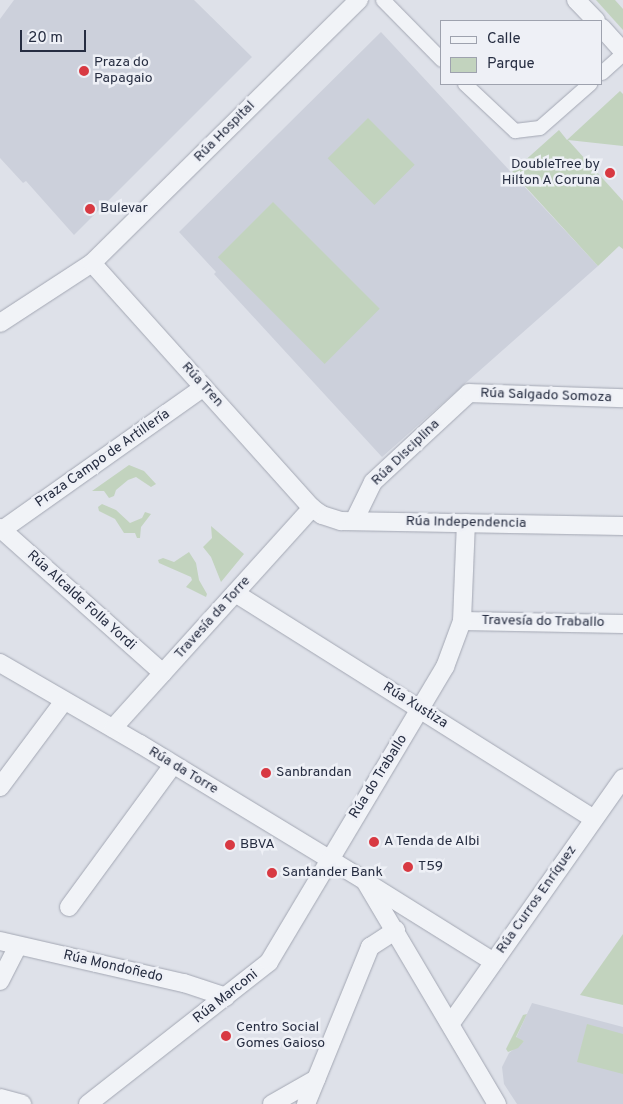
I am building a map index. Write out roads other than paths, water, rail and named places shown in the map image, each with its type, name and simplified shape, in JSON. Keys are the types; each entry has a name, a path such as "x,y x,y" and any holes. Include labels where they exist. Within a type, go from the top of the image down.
{"street":[{"name":"Rúa Hospital","path":"0,323 92,263 359,0"},
{"path":"383,0 440,58"},
{"path":"576,0 595,20"},
{"path":"603,29 623,52 603,72"},
{"path":"465,85 515,131 540,128 589,85"},
{"name":"Rúa Tren","path":"92,263 312,508"},
{"name":"Praza Campo de Artillería","path":"1,529 204,387"},
{"name":"Rúa Salgado Somoza","path":"469,393 623,398"},
{"name":"Rúa Disciplina","path":"354,521 373,482 469,393"},
{"name":"Rúa Independencia","path":"312,508 331,519 354,521 623,526"},
{"name":"Travesía da Torre","path":"113,728 312,508"},
{"name":"Rúa do Traballo","path":"329,859 445,667 462,621 466,523"},
{"name":"Rúa Alcalde Folla Yordi","path":"1,529 163,673"},
{"name":"Rúa Xustiza","path":"235,593 594,819"},
{"name":"Travesía do Traballo","path":"462,621 623,624"},
{"name":"Rúa da Torre","path":"0,663 113,728 365,881 494,962"},
{"path":"0,787 64,701"},
{"path":"68,907 173,765"},
{"name":"Rúa Curros Enríquez","path":"451,1023 623,778"},
{"name":"Rúa Marconi","path":"88,1104 269,962 329,859"},
{"name":"Rúa da Torre","path":"365,881 451,1023 496,1104"},
{"path":"306,1104 370,947 396,930"},
{"name":"Rúa Mondoñedo","path":"0,940 18,946 184,983 226,997"},
{"path":"0,981 18,946"},
{"path":"272,1104 316,1079"},
{"path":"0,1098 22,1104"}],"place":[{"name":"Praza do Papagaio","path":"84,71"},
{"name":"DoubleTree by Hilton A Coruna","path":"610,173"},
{"name":"Bulevar","path":"90,209"},
{"name":"Sanbrandan","path":"266,773"},
{"name":"A Tenda de Albi","path":"374,842"},
{"name":"BBVA","path":"230,845"},
{"name":"T59","path":"408,867"},
{"name":"Santander Bank","path":"272,873"},
{"name":"Centro Social Gomes Gaioso","path":"226,1036"}]}
